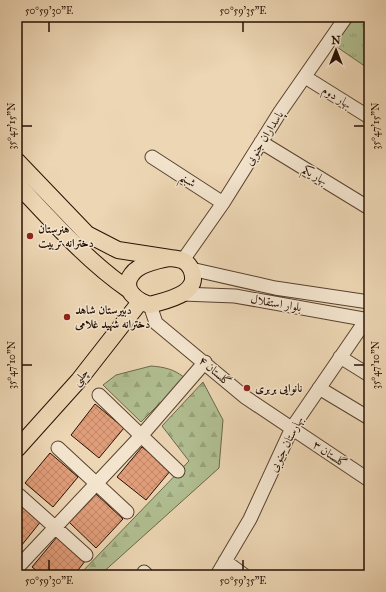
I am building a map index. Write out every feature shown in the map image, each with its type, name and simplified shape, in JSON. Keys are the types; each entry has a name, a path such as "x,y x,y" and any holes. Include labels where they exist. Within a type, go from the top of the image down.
{"main road":[{"path":"17,161 87,234 118,250 181,262 193,282 190,288 182,294 145,304 135,298 129,290 117,282 69,239 17,184"},
{"path":"129,290 129,281 132,273 148,264 181,262"},
{"name":"چلبی","path":"17,449 145,304"}],"street":[{"name":"پاسداران جنوبی","path":"181,262 223,203 261,142 346,17"},
{"name":"بهار دوم","path":"305,77 369,117"},
{"name":"بهار یکم","path":"261,142 369,208"},
{"name":"شبنم","path":"152,157 223,203"},
{"name":"بلوار استقلال","path":"181,262 275,288 369,302"},
{"name":"بلوار استقلال","path":"182,294 235,296 290,304 367,320"},
{"name":"گلستان ۴","path":"145,304 156,323 205,362 245,397 292,428"},
{"name":"بهارستان جنوبی","path":"217,575 250,519 292,428 367,320"},
{"path":"340,357 369,375"},
{"path":"17,568 141,436 205,362"},
{"path":"319,388 369,418"},
{"path":"98,395 178,472"},
{"name":"گلستان ۳","path":"292,428 369,480"},
{"path":"58,448 127,512"},
{"path":"18,495 86,555"},
{"path":"224,561 244,575"}],"green space":[{"path":"355,17 369,17 369,69 334,45"},
{"path":"151,366 169,369 177,372 185,378 141,422 103,385 116,375"},
{"path":"203,382 223,420 219,468 100,575 79,575 189,461 162,426"}],"building":[{"path":"95,404 124,428 99,458 71,435"},
{"path":"142,447 171,470 146,500 117,477"},
{"path":"50,453 78,477 53,507 25,483"},
{"path":"96,494 123,519 96,548 69,522"},
{"path":"17,500 42,520 17,551"},
{"path":"57,537 86,560 74,575 42,575 32,567"}],"place":[{"name":"هنرستان دخترانه تربیت","path":"30,236"},
{"name":"دبیرستان شاهد دخترانه شهید غلامی","path":"67,317"},
{"name":"نانوایی بربری","path":"247,388"}]}
